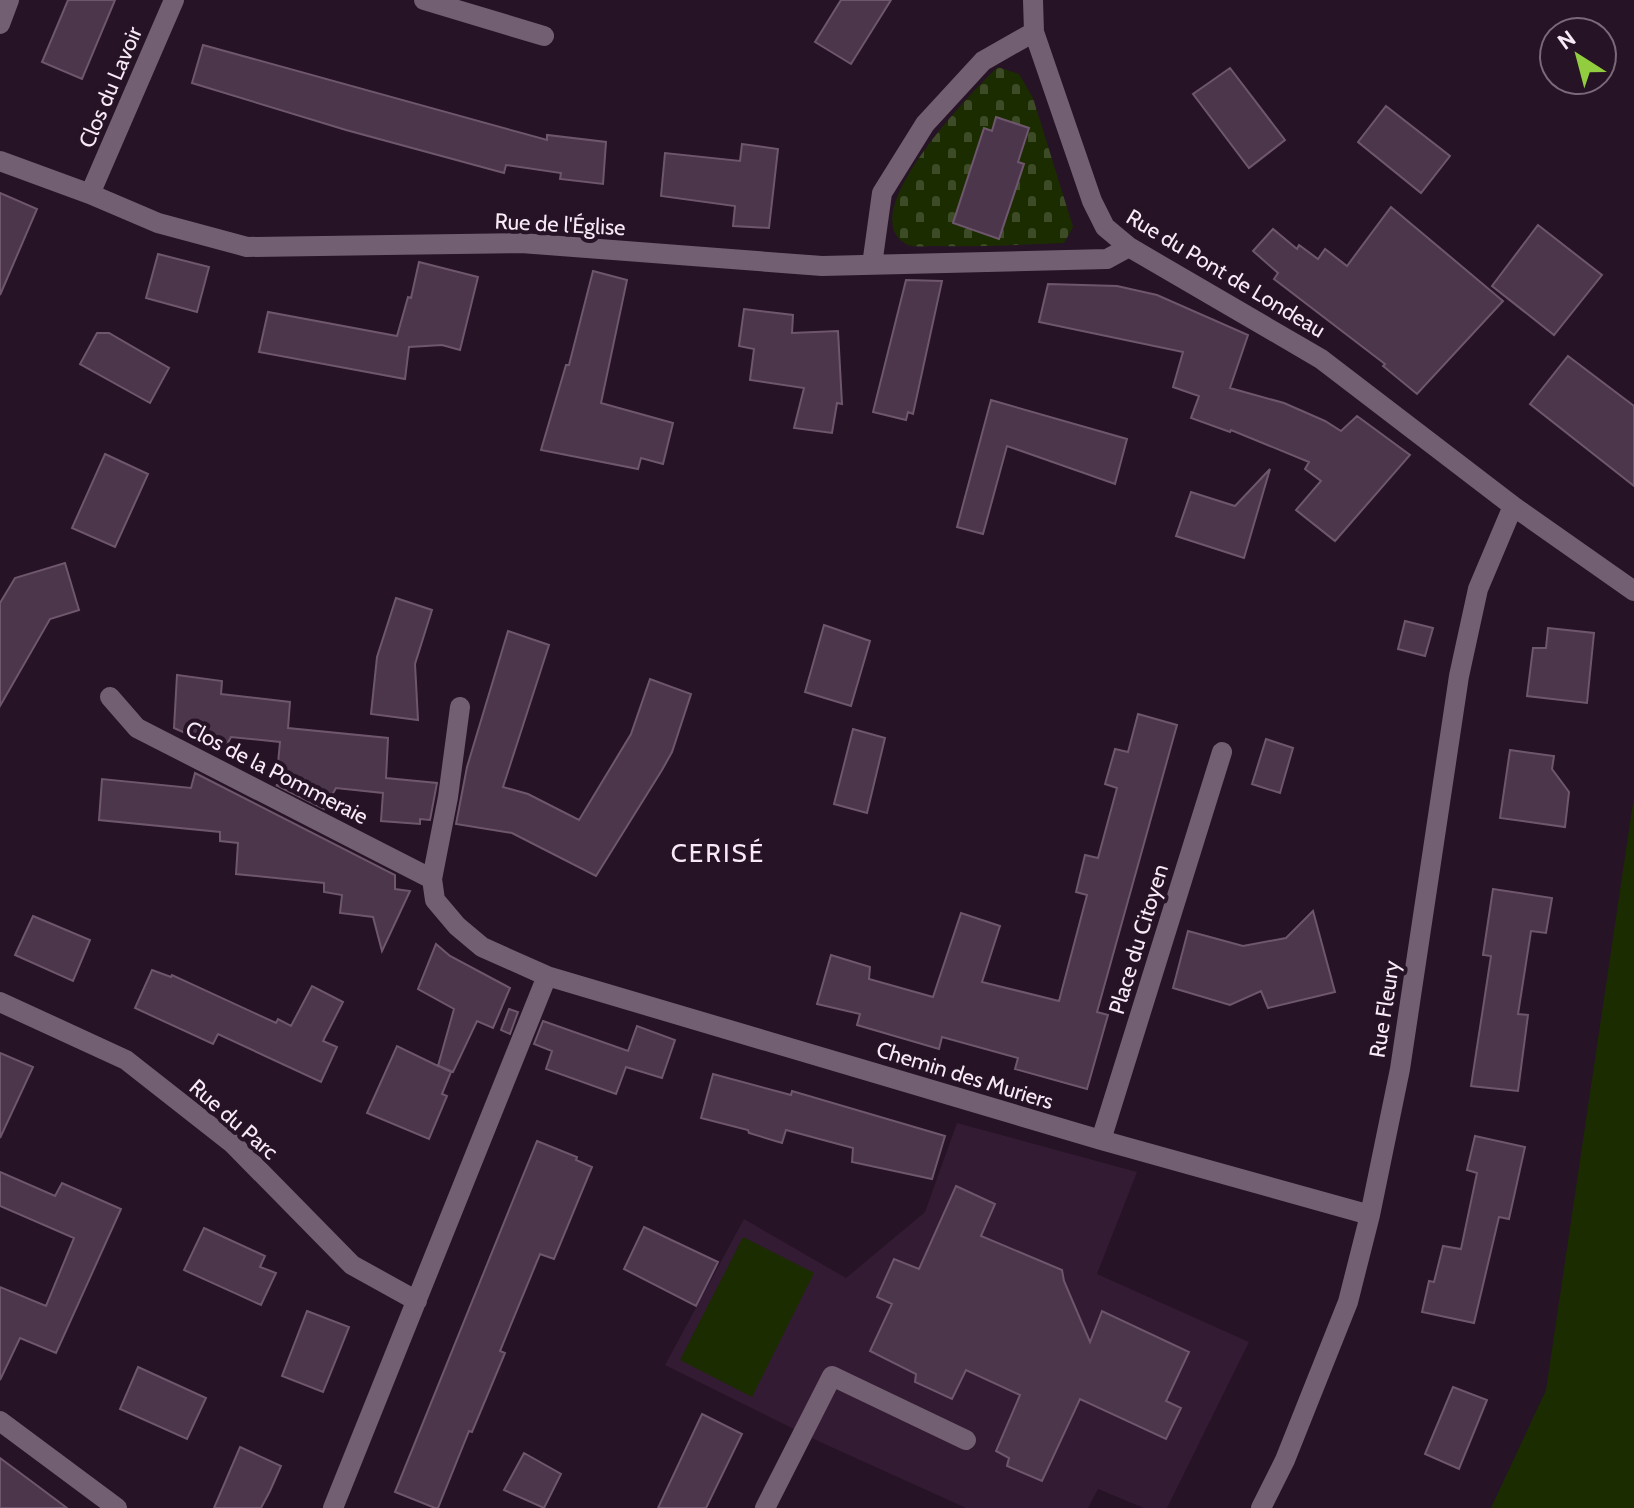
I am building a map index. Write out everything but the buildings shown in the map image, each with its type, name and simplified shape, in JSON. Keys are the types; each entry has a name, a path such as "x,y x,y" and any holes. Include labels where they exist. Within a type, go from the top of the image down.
{"street":[{"path":"0,24 9,0"},
{"name":"Clos du Lavoir","path":"90,194 174,0"},
{"path":"424,0 544,36"},
{"name":"Rue du Pont de Londeau","path":"1033,0 1034,32 1092,201 1105,227 1129,247 1321,359 1513,506 1634,591"},
{"path":"872,265 882,193 925,124 983,61 1034,32"},
{"name":"Rue de l'Église","path":"0,161 158,223 247,247 521,243 822,266 1107,259 1129,247"},
{"name":"Rue Fleury","path":"1261,1508 1285,1460 1348,1302 1370,1215 1400,1069 1459,676 1478,589 1513,506"},
{"name":"Clos de la Pommeraie","path":"110,697 137,728 432,879"},
{"path":"333,1508 547,976 482,947 435,900 432,879 448,797 460,707"},
{"name":"Place du Citoyen","path":"1101,1140 1222,752"},
{"name":"Chemin des Muriers","path":"547,976 1101,1140 1370,1215"},
{"name":"Rue du Parc","path":"0,1002 126,1060 233,1144 352,1265 417,1301"},
{"path":"765,1508 832,1376 966,1440"},
{"path":"0,1421 117,1508"}],"shaded area":[{"path":"957,1123 1137,1172 1097,1274 1249,1342 1167,1508 1144,1508 1098,1489 1088,1508 966,1508 818,1441 665,1365 744,1219 846,1278 925,1212"}],"green space":[{"path":"998,67 1019,74 1033,98 1073,227 1064,243 906,244 893,229 894,207 905,181 944,125"},
{"path":"1634,796 1634,1508 1491,1508 1546,1390"},
{"path":"743,1237 814,1273 752,1397 680,1360"}],"district":[{"name":"CERISÉ","path":"718,853"}]}
